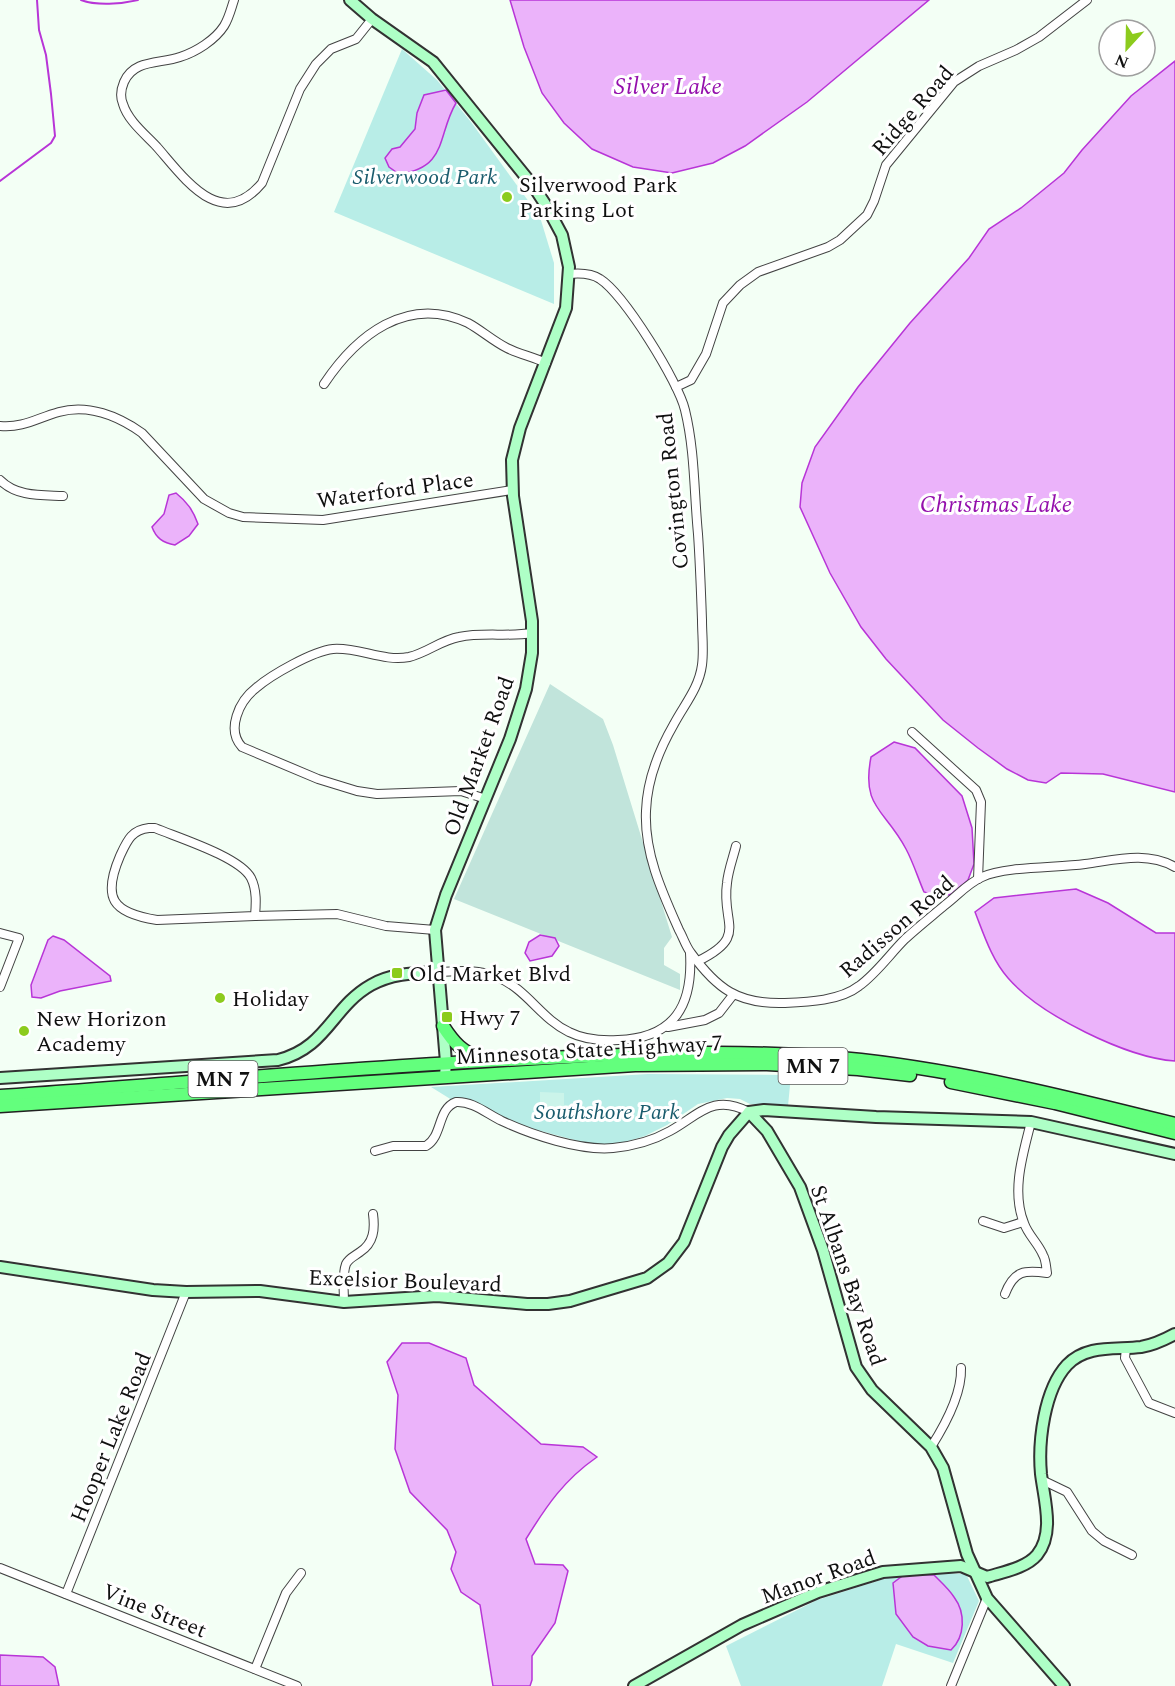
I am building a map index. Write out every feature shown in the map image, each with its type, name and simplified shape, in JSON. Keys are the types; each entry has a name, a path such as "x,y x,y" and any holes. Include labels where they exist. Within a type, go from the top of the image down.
{"main road":[{"path":"443,1026 453,1042 461,1049 481,1058 495,1060"},
{"name":"Minnesota State Highway 7","path":"0,1096 446,1062 704,1053 860,1060 992,1080 1175,1124"},
{"name":"Minnesota State Highway 7","path":"0,1106 445,1077 702,1063 767,1064 858,1069 928,1078 987,1088 1175,1132"}],"street":[{"path":"234,0 225,25 210,40 182,57 141,65 127,77 121,94 122,102 130,117 192,187 212,200 223,202 234,202 245,198 262,183 300,89 312,70 331,49 356,39 372,19"},
{"path":"350,0 372,19 433,62 534,187 562,235 569,274"},
{"name":"Ridge Road","path":"676,387 691,380 706,354 723,303 740,285 758,272 828,247 840,240 867,215 886,165 954,82 979,66 1039,37 1087,0"},
{"name":"Covington Road","path":"569,274 595,276 604,281 637,321 676,387 685,409 693,459 701,564 702,665 695,690 674,724 651,778 647,793 645,827 653,865 671,912 690,952"},
{"name":"Old Market Road","path":"445,1077 446,1062 435,930 446,895 510,739 526,688 532,653 532,633 512,490 512,460 514,443 566,308 569,274"},
{"path":"324,384 338,364 378,328 422,313 454,318 469,324 507,348 546,363"},
{"name":"Waterford Place","path":"0,426 32,423 57,412 69,410 82,409 108,414 142,433 204,499 229,513 243,517 323,520 512,490"},
{"path":"0,480 8,488 17,491 63,496"},
{"path":"486,799 461,791 377,794 337,786 242,747 235,736 236,720 242,703 256,688 317,653 344,649 396,658 420,654 457,637 532,633"},
{"path":"912,732 976,790 981,802 978,879"},
{"path":"255,916 255,887 251,878 239,864 155,828 141,829 129,837 110,880 110,889 117,903 123,909 144,918 173,920 337,914 386,926 435,930"},
{"path":"698,961 718,951 730,934 726,884 736,846"},
{"name":"Radisson Road","path":"690,952 711,978 722,989 733,995 759,1003 817,1001 858,987 910,935 978,879 993,873 1124,858 1154,859 1165,861 1175,867"},
{"path":"0,933 19,938 0,987"},
{"path":"665,1028 677,1016 686,998 691,974 690,952"},
{"path":"0,1078 279,1060 311,1046 351,1000 369,986 400,974 476,970 501,978 518,988 556,1024 568,1032 605,1041 648,1035 665,1028 705,1020 719,1013 733,995"},
{"path":"375,1151 393,1146 430,1144 435,1138 445,1111 456,1102 467,1102 517,1127 557,1140 612,1148 639,1143 670,1131 705,1108 735,1105 749,1112 764,1110 876,1117 1031,1122 1175,1154"},
{"name":"Excelsior Boulevard","path":"0,1268 153,1290 186,1292 260,1290 344,1302 437,1296 526,1304 570,1301 647,1278 668,1263 684,1242 722,1147 749,1112"},
{"name":"St Albans Bay Road","path":"749,1112 767,1131 800,1187 823,1250 851,1354 859,1372 872,1390 931,1447 943,1468 958,1527 987,1598 1064,1686"},
{"path":"1005,1294 1008,1285 1021,1272 1047,1273 1044,1256 1023,1222 1018,1185 1031,1122"},
{"path":"344,1302 346,1266 351,1257 363,1251 371,1240 375,1228 373,1214"},
{"path":"983,1221 1004,1228 1023,1222"},
{"name":"Hooper Lake Road","path":"66,1594 186,1292"},
{"name":"Manor Road","path":"634,1686 742,1625 818,1592 883,1572 961,1566 987,1577 1024,1565 1037,1555 1045,1535 1047,1522 1040,1450 1048,1405 1061,1374 1077,1358 1087,1352 1154,1344 1175,1334"},
{"path":"1126,1348 1125,1359 1149,1403 1175,1413"},
{"path":"931,1447 949,1413 962,1378 961,1368"},
{"path":"1042,1480 1067,1492 1092,1531 1104,1541 1132,1555"},
{"name":"Vine Street","path":"0,1568 297,1686"},
{"path":"255,1669 286,1593 301,1573"},
{"path":"951,1686 987,1598"}],"green space":[{"name":"Silverwood Park","path":"402,49 437,80 471,122 540,217 554,263 554,304 334,212"},
{"name":"Southshore Park","path":"648,1074 791,1075 788,1106 750,1104 740,1099 727,1098 698,1104 667,1125 645,1136 606,1145 582,1142 537,1130 465,1099 452,1100 431,1087"},
{"path":"921,1572 966,1574 979,1601 953,1663 896,1644 882,1686 741,1686 726,1646 817,1600 890,1577"}],"shaded area":[{"path":"550,684 603,719 672,937 664,948 664,965 680,974 680,990 454,899"},
{"path":"540,1092 564,1093 564,1105 570,1105 570,1110 564,1110 563,1117 540,1115"}],"water":[{"name":"Silver Lake","path":"510,0 929,0 807,102 745,146 713,163 672,173 633,167 592,149 564,123 542,93 524,47"},
{"name":"Christmas Lake","path":"1175,61 1175,792 1103,774 1061,773 1046,783 1028,780 1007,769 978,748 943,720 886,659 861,627 830,573 800,507 802,483 815,447 858,387 910,323 969,258 989,229 1021,208 1064,173 1131,96 1154,78 1157,78 1157,75"},
{"path":"446,90 456,103 434,157 415,171 399,174 389,167 385,158 392,149 400,147 415,129 417,113 424,95"},
{"path":"176,493 189,507 198,524 189,536 175,545 161,539 152,527 164,514 169,495"},
{"path":"894,742 915,748 962,796 972,828 974,864 968,880 952,894 941,897 924,892 906,849 872,798 869,787 871,757"},
{"path":"1076,889 1108,903 1156,933 1175,933 1175,1061 1133,1052 1062,1020 1022,992 997,963 975,912 994,898"},
{"path":"540,935 555,938 559,946 552,956 530,961 525,953 529,942"},
{"path":"53,936 64,940 110,976 111,981 60,991 41,998 32,997 31,985 48,940"},
{"path":"402,1343 429,1343 466,1358 474,1385 541,1444 583,1447 597,1457 557,1494 526,1539 535,1564 563,1565 568,1571 555,1623 532,1656 530,1686 493,1686 480,1605 461,1592 451,1569 456,1552 447,1530 410,1492 395,1449 398,1395 387,1362"},
{"path":"905,1574 934,1575 958,1603 962,1617 961,1632 956,1645 951,1650 928,1646 913,1637 896,1614 893,1583"},
{"path":"0,1655 43,1657 55,1667 59,1686 0,1686"}],"waterway":[{"path":"0,181 51,143 55,136 46,55 39,30 37,0"},
{"path":"81,0 109,4 138,0"}],"place":[{"name":"Silverwood Park Parking Lot","path":"507,197"},
{"name":"Old Market Blvd","path":"397,973"},
{"name":"Holiday","path":"220,998"},
{"name":"Hwy 7","path":"447,1017"},
{"name":"New Horizon Academy","path":"24,1031"}]}
